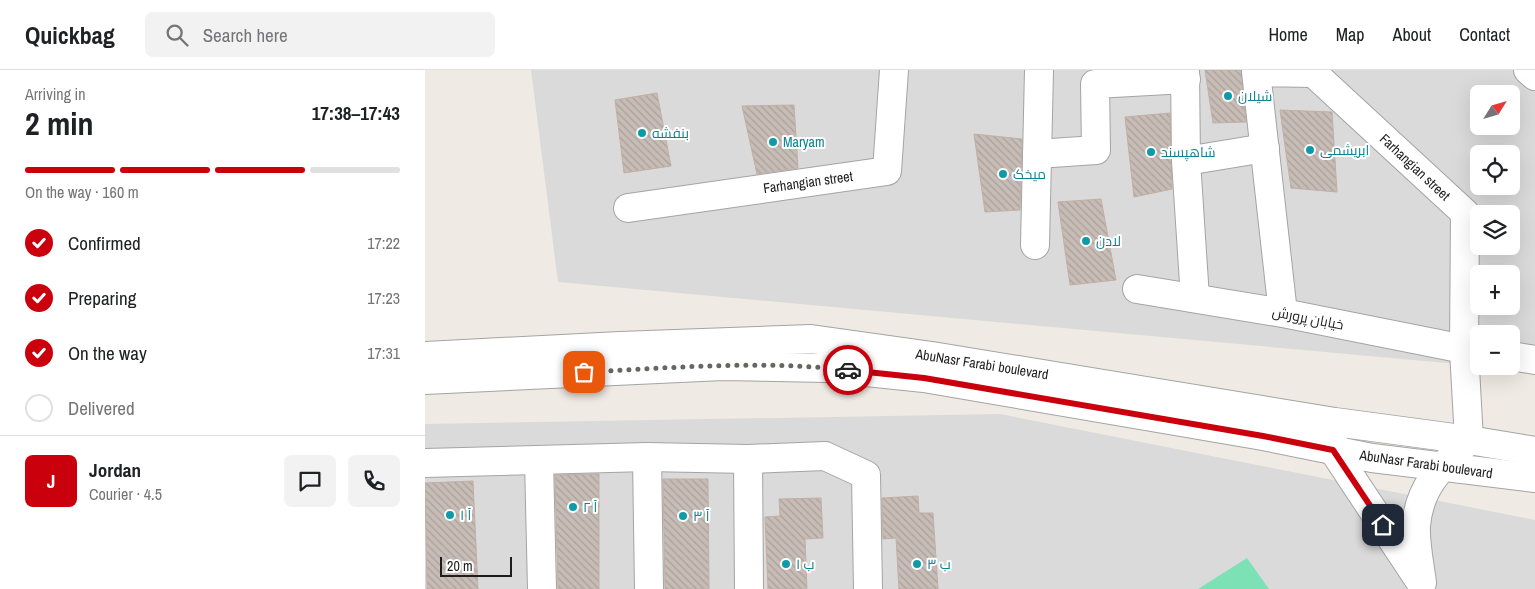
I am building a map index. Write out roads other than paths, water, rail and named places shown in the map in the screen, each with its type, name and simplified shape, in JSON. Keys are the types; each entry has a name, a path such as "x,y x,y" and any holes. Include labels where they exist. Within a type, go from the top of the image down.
{"street":[{"name":"Farhangian street","path":"629,208 887,171 894,70"},
{"path":"1035,245 1039,70"},
{"path":"1528,70 1535,76"},
{"name":"Farhangian street","path":"1312,71 1465,213 1470,328"},
{"path":"1283,313 1256,72 1312,71"},
{"path":"1037,154 1096,150 1095,84 1185,74 1186,161 1195,298"},
{"path":"1186,161 1265,148"},
{"name":"خیابان پرورش","path":"1137,288 1283,313 1470,351"},
{"name":"AbuNasr Farabi boulevard","path":"425,356 811,339 932,356 1335,422 1535,451"},
{"path":"1520,358 1535,360"},
{"name":"AbuNasr Farabi boulevard","path":"425,380 723,366 828,368 924,378 1263,436 1372,458 1535,478"},
{"name":"Farhangian street","path":"1469,440 1470,375"},
{"path":"1335,422 1333,450 1424,586"},
{"path":"1424,586 1416,527 1421,501 1432,478 1440,467 1469,440"},
{"path":"425,463 647,457 748,459 825,456 866,475 868,589"},
{"path":"647,457 649,589"},
{"path":"748,459 749,589"},
{"path":"539,460 542,589"}],"place":[{"name":"شیلان","path":"1228,96"},
{"name":"بنفشه","path":"642,133"},
{"name":"Maryam","path":"773,142"},
{"name":"ابریشمی","path":"1310,150"},
{"name":"شاهپسند","path":"1151,152"},
{"name":"میخک","path":"1003,174"},
{"name":"لادن","path":"1086,241"},
{"name":"آ ۲","path":"573,507"},
{"name":"آ ۱","path":"450,515"},
{"name":"آ ۳","path":"683,516"},
{"name":"ب ۱","path":"786,564"},
{"name":"ب ۳","path":"917,564"}]}
